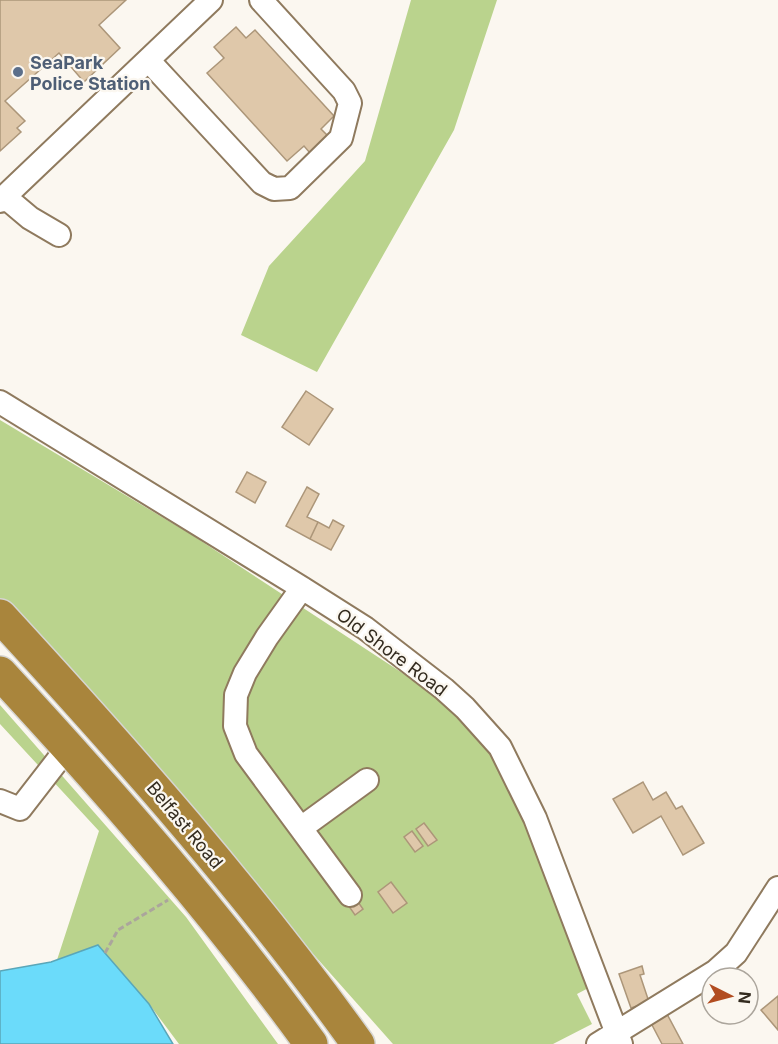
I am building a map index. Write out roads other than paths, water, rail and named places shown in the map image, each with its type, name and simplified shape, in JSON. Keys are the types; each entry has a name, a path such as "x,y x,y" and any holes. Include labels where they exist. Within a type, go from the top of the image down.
{"highway":[{"name":"Belfast Road","path":"0,616 155,788 313,982 358,1044"},
{"name":"Belfast Road","path":"0,673 143,831 218,921 311,1044"}],"street":[{"path":"59,235 2,199 211,0"},
{"path":"148,60 262,183 274,189 290,188 341,138 350,103 344,91 261,0"},
{"name":"Old Shore Road","path":"0,402 365,628 444,689 484,728 500,747 535,818 612,1041"},
{"path":"302,588 245,673 236,695 235,716 238,737 246,754 350,895"},
{"path":"0,801 20,809 68,747"},
{"path":"301,828 367,780"},
{"path":"612,1041 716,971 736,953 778,888"}],"water":[{"path":"98,945 149,1004 173,1044 0,1044 0,971 51,962"}],"place":[{"name":"SeaPark Police Station","path":"18,72"}]}
